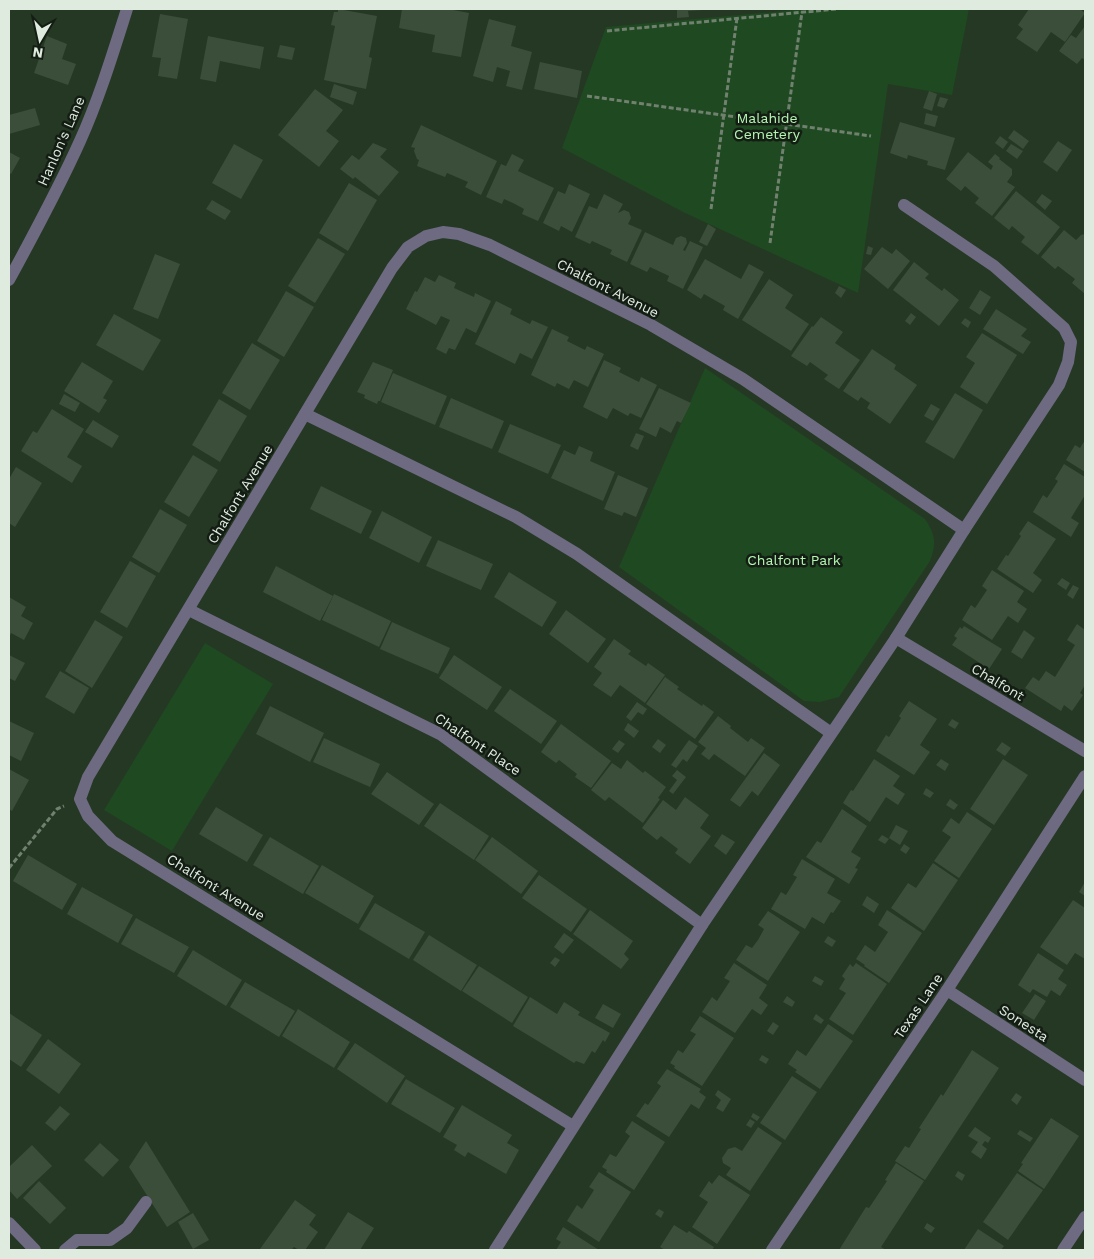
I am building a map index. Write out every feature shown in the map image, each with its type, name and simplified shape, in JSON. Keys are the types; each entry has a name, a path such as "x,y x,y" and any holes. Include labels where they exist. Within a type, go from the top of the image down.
{"street":[{"name":"Hanlon's Lane","path":"9,280 34,235 80,140 108,70 128,9"},
{"path":"494,1250 702,925 896,638 964,530 1059,386 1068,362 1071,342 1064,328 994,266 904,205"},
{"name":"Chalfont Avenue","path":"573,1126 112,841 88,816 80,799 88,777 392,268 408,247 426,236 443,232 459,234 490,246 651,325 743,379 964,530"},
{"path":"305,414 516,517 577,554 831,733"},
{"name":"Chalfont Place","path":"189,610 440,734 702,925"},
{"name":"Chalfont","path":"896,638 1085,751"},
{"name":"Texas Lane","path":"772,1250 947,990 1085,776"},
{"name":"Sonesta","path":"947,990 1085,1080"},
{"path":"65,1250 77,1240 110,1240 127,1228 146,1202"},
{"path":"1063,1250 1085,1217"},
{"path":"9,1222 35,1250"}],"path":[{"path":"607,31 836,9"},
{"path":"770,243 802,12"},
{"path":"711,209 737,18"},
{"path":"587,96 871,136"},
{"path":"9,868 57,809 80,799"}],"green space":[{"name":"Malahide Cemetery","path":"805,9 969,9 952,95 888,84 858,293 685,213 562,148 606,27"},
{"name":"Chalfont Park","path":"705,368 925,519 931,529 934,549 930,561 839,697 820,702 804,701 619,567"},
{"path":"205,643 273,684 172,851 104,810"}],"building":[{"path":"338,9 377,16 369,57 372,58 366,89 324,80 335,26 331,25 334,12 338,12"},
{"path":"402,9 448,9 469,13 461,57 432,52 435,35 399,28"},
{"path":"677,9 703,10 688,11 689,17 677,18"},
{"path":"1029,9 1080,9 1085,13 1065,42 1051,32 1037,52 1016,38 1023,29 1018,25"},
{"path":"160,14 188,19 177,79 158,76 161,58 152,57"},
{"path":"489,19 516,26 511,46 532,52 522,90 506,86 510,71 497,67 493,82 473,76"},
{"path":"1085,26 1085,60 1082,58 1077,64 1059,51 1071,35 1076,38"},
{"path":"47,36 67,44 62,59 76,64 68,85 34,73"},
{"path":"208,36 264,47 260,69 220,61 216,82 200,79"},
{"path":"280,45 295,48 292,60 277,57"},
{"path":"540,62 582,71 577,98 534,89"},
{"path":"334,84 357,92 353,105 330,97"},
{"path":"315,89 343,110 326,131 339,141 319,167 278,135"},
{"path":"929,91 937,94 932,111 923,108"},
{"path":"940,97 948,99 944,108 937,106"},
{"path":"35,108 40,125 9,134 9,115"},
{"path":"926,113 938,116 935,127 924,124"},
{"path":"900,122 955,138 945,170 927,165 928,161 908,155 907,159 890,153"},
{"path":"421,125 497,161 481,195 465,187 468,182 447,173 445,177 417,166 419,160 414,151 415,148 411,147"},
{"path":"1014,130 1029,141 1023,149 1008,138"},
{"path":"1000,136 1008,142 1003,149 995,143"},
{"path":"1058,141 1072,150 1057,172 1043,162"},
{"path":"373,143 387,149 380,157 399,172 379,196 355,177 353,179 340,169 352,155 359,160"},
{"path":"234,144 263,160 241,199 212,183"},
{"path":"1011,144 1023,151 1017,159 1006,151"},
{"path":"9,152 20,158 11,174 9,173"},
{"path":"968,152 991,170 993,166 988,162 995,154 1012,169 1012,175 1007,182 1015,187 992,216 975,203 979,198 965,186 961,191 946,179"},
{"path":"512,154 524,160 518,171 554,188 538,221 522,214 524,209 515,204 504,199 502,204 486,197 501,164 506,166"},
{"path":"349,183 377,200 348,251 319,233"},
{"path":"569,184 590,194 572,232 561,226 559,231 543,223 558,191 565,194"},
{"path":"1016,191 1060,227 1038,255 1021,242 1025,237 1012,226 1009,230 994,218"},
{"path":"604,194 623,204 618,213 624,210 629,212 631,218 628,224 642,230 627,262 610,254 612,250 592,241 590,244 575,237 589,206 597,209"},
{"path":"1042,194 1052,201 1045,210 1036,202"},
{"path":"212,200 231,211 225,220 206,209"},
{"path":"708,224 716,229 707,246 699,242"},
{"path":"1064,230 1076,240 1085,234 1085,294 1072,283 1075,279 1058,266 1055,269 1041,257"},
{"path":"645,232 673,245 676,238 681,236 686,238 687,243 683,250 685,251 690,241 703,247 683,289 667,281 669,276 650,267 647,272 630,264"},
{"path":"318,238 345,254 315,303 288,286"},
{"path":"868,246 873,248 871,255 866,254"},
{"path":"882,247 892,254 896,249 910,261 888,289 864,269"},
{"path":"155,254 180,264 158,319 133,309"},
{"path":"705,259 741,279 749,264 764,272 738,319 723,310 725,306 704,294 701,299 687,290"},
{"path":"914,262 929,274 925,278 942,291 944,288 959,300 939,326 893,290"},
{"path":"439,275 456,283 454,288 474,297 475,293 491,301 476,333 466,328 455,350 449,348 446,354 436,349 450,320 441,316 436,325 406,309 425,277 435,282"},
{"path":"769,279 793,295 785,308 809,324 791,351 742,320"},
{"path":"839,286 846,290 841,298 835,293"},
{"path":"980,290 991,297 980,315 969,308"},
{"path":"286,291 314,307 284,357 257,341"},
{"path":"496,301 512,309 510,314 530,324 532,320 548,327 532,359 520,353 515,364 475,344"},
{"path":"996,309 1027,329 1021,336 1031,342 1023,354 983,329"},
{"path":"911,313 916,317 910,325 905,321"},
{"path":"114,314 161,340 143,371 96,345"},
{"path":"821,317 843,332 835,343 860,360 839,389 824,379 828,375 810,362 807,366 791,356 812,326"},
{"path":"965,318 971,322 968,328 961,323"},
{"path":"552,329 569,337 567,341 585,350 587,346 604,354 588,387 574,380 569,389 557,383 555,387 531,375"},
{"path":"982,333 1017,355 987,404 960,387 975,363 966,357"},
{"path":"252,343 280,360 250,410 222,393"},
{"path":"872,349 896,365 894,369 917,385 890,424 867,408 870,403 861,397 858,401 843,391"},
{"path":"604,360 621,368 619,372 639,382 641,377 657,385 641,418 630,413 628,416 613,408 607,419 583,407"},
{"path":"82,362 113,381 103,398 107,400 99,413 64,391"},
{"path":"373,362 393,370 377,404 364,398 365,395 357,392"},
{"path":"393,373 447,396 435,425 381,402"},
{"path":"659,388 691,403 681,423 677,421 671,433 660,427 656,437 639,429"},
{"path":"955,393 983,410 954,459 925,442"},
{"path":"64,394 80,403 75,412 59,404"},
{"path":"451,398 504,421 492,449 439,427"},
{"path":"219,399 247,416 220,462 192,445"},
{"path":"931,404 940,409 933,421 924,416"},
{"path":"52,409 84,429 67,457 82,466 72,483 21,451 33,431 37,433"},
{"path":"93,420 119,436 112,448 85,432"},
{"path":"510,424 561,445 548,474 498,452"},
{"path":"636,433 644,436 638,450 630,446"},
{"path":"1085,440 1085,472 1066,460 1075,445 1080,448"},
{"path":"579,446 593,452 590,461 615,472 603,501 551,478 564,450 575,455"},
{"path":"193,455 218,470 189,517 164,502"},
{"path":"1064,464 1085,477 1085,495 1071,518 1079,523 1071,537 1033,512 1043,495 1047,498 1058,481 1055,479"},
{"path":"16,467 42,483 15,527 9,523 9,479"},
{"path":"618,475 648,488 636,517 624,512 622,516 604,509"},
{"path":"321,486 372,511 361,534 310,509"},
{"path":"160,509 187,525 159,573 132,557"},
{"path":"382,511 432,537 419,563 369,538"},
{"path":"1028,521 1056,539 1033,573 1042,580 1033,593 997,569 1021,536 1019,534"},
{"path":"438,540 493,564 481,590 426,566"},
{"path":"130,561 156,576 127,628 100,612"},
{"path":"276,566 333,596 320,621 263,592"},
{"path":"992,570 1024,591 1017,602 1027,609 1018,623 1008,616 992,640 962,620 971,605 975,608 987,590 982,586"},
{"path":"509,572 557,602 542,627 494,597"},
{"path":"1062,578 1070,583 1066,590 1057,584"},
{"path":"1073,585 1079,588 1073,599 1067,595"},
{"path":"334,594 391,621 379,647 322,620"},
{"path":"9,597 26,607 21,616 33,623 24,640 11,633 9,638"},
{"path":"566,610 606,639 588,663 549,634"},
{"path":"95,620 123,637 92,688 65,671"},
{"path":"392,622 450,648 438,674 380,649"},
{"path":"1077,624 1085,630 1085,685 1080,693 1083,695 1072,711 1064,705 1061,711 1025,688 1033,677 1039,681 1046,671 1055,677 1075,645 1067,640"},
{"path":"964,626 1002,649 989,669 952,645 957,638 954,636 960,627 962,629"},
{"path":"1024,630 1035,638 1022,659 1011,652"},
{"path":"614,639 631,651 628,654 646,666 648,663 665,675 645,703 620,685 611,697 593,685 602,673 594,667"},
{"path":"9,655 25,663 15,681 9,678"},
{"path":"454,655 502,687 487,710 439,678"},
{"path":"60,671 89,688 74,714 45,697"},
{"path":"665,677 679,687 677,689 714,712 695,739 646,704"},
{"path":"510,689 557,721 541,744 494,711"},
{"path":"909,701 937,719 920,745 930,752 914,775 876,751 886,735 889,737"},
{"path":"637,702 647,709 643,715 638,712 631,721 626,717"},
{"path":"270,706 324,733 310,762 256,734"},
{"path":"718,716 748,742 751,738 765,748 745,776 714,754 709,760 701,754 706,748 698,742"},
{"path":"952,719 959,723 955,729 948,725"},
{"path":"9,721 34,733 21,761 9,755"},
{"path":"628,723 639,731 634,738 624,730"},
{"path":"561,724 611,761 591,788 575,777 577,774 559,760 556,763 541,752"},
{"path":"324,738 380,764 370,787 313,762"},
{"path":"658,739 666,745 660,753 652,747"},
{"path":"619,740 625,744 618,753 612,749"},
{"path":"689,740 698,746 687,762 683,759 676,768 671,765"},
{"path":"1002,742 1011,748 1005,756 996,750"},
{"path":"764,753 780,765 758,796 752,791 740,807 730,800"},
{"path":"874,759 900,776 893,786 905,794 898,805 886,797 870,822 843,803"},
{"path":"941,759 949,764 945,771 936,765"},
{"path":"1003,759 1028,775 994,825 970,809"},
{"path":"627,760 643,773 645,771 666,787 643,823 609,797 605,801 591,790 612,763 621,769"},
{"path":"9,769 29,780 12,811 9,809"},
{"path":"677,770 686,777 673,794 669,791 677,780 672,776"},
{"path":"387,772 434,804 419,825 371,794"},
{"path":"926,788 934,793 930,798 923,794"},
{"path":"685,797 709,815 700,828 711,836 690,864 675,853 678,849 661,836 657,840 642,828 663,800 676,810"},
{"path":"950,799 958,805 954,810 946,805"},
{"path":"440,803 489,836 474,860 424,826"},
{"path":"216,807 263,835 247,862 199,834"},
{"path":"842,809 867,826 851,852 861,858 855,868 858,869 849,884 806,857 817,841 821,843"},
{"path":"967,812 992,829 959,878 934,861 951,837 942,831 951,818 959,824"},
{"path":"896,825 908,831 900,845 889,838"},
{"path":"722,834 735,842 726,855 714,846"},
{"path":"882,835 889,839 885,844 878,840"},
{"path":"270,837 319,866 303,894 253,865"},
{"path":"492,837 538,871 521,894 475,860"},
{"path":"904,844 910,848 906,854 900,850"},
{"path":"28,855 77,884 62,910 13,881"},
{"path":"802,859 835,879 827,893 841,901 833,913 831,912 824,924 812,917 805,929 771,909 781,892 786,895 797,877 793,875"},
{"path":"933,863 958,880 924,931 891,908 908,883 916,888"},
{"path":"322,865 374,896 358,924 305,893"},
{"path":"539,875 587,909 571,932 522,898"},
{"path":"1085,882 1085,896 1079,892"},
{"path":"82,887 133,915 118,943 67,914"},
{"path":"867,896 879,904 874,913 862,905"},
{"path":"1073,900 1085,908 1085,959 1075,953 1067,965 1040,947"},
{"path":"375,903 425,932 409,959 359,929"},
{"path":"590,910 633,941 624,954 629,959 621,969 573,934"},
{"path":"887,910 922,933 889,983 856,959 865,945 875,952 888,932 878,925"},
{"path":"768,911 800,932 768,981 736,960 746,945 752,948 758,940 764,929 758,925"},
{"path":"136,918 189,947 174,973 121,944"},
{"path":"564,933 574,940 563,954 554,947"},
{"path":"429,935 477,965 461,991 413,960"},
{"path":"828,936 836,941 832,947 824,942"},
{"path":"193,950 242,980 226,1006 177,976"},
{"path":"1038,953 1064,970 1058,979 1067,985 1060,996 1051,990 1047,997 1033,989 1030,993 1018,985"},
{"path":"555,957 560,960 555,967 550,963"},
{"path":"734,963 767,985 759,998 768,1005 761,1015 752,1009 735,1033 702,1012 712,997 717,1001 730,981 724,978"},
{"path":"856,963 887,984 853,1035 829,1019 846,993 839,989 845,979 842,976 850,964 853,967"},
{"path":"479,966 528,997 512,1023 462,991"},
{"path":"815,976 824,981 821,986 812,981"},
{"path":"245,982 295,1011 279,1037 230,1007"},
{"path":"1035,994 1046,1001 1034,1020 1022,1013"},
{"path":"787,996 795,1002 792,1007 783,1002"},
{"path":"530,997 557,1014 564,1002 580,1012 578,1015 610,1033 595,1053 592,1051 584,1064 576,1061 574,1063 513,1026"},
{"path":"603,1004 621,1014 613,1028 595,1018"},
{"path":"298,1009 350,1042 334,1068 282,1036"},
{"path":"9,1013 42,1035 21,1067 9,1059"},
{"path":"816,1014 824,1020 821,1024 813,1019"},
{"path":"700,1016 734,1038 702,1086 674,1068 675,1066 670,1063 678,1050 683,1053 696,1034 690,1031"},
{"path":"773,1022 779,1026 773,1035 767,1031"},
{"path":"828,1024 853,1041 820,1089 795,1072 797,1070 788,1064 797,1050 806,1056"},
{"path":"48,1039 81,1064 59,1094 26,1070"},
{"path":"355,1043 405,1076 387,1103 337,1069"},
{"path":"972,1050 999,1068 925,1180 895,1161 905,1146 909,1148 921,1129 919,1128 941,1094 943,1096"},
{"path":"762,1055 769,1059 766,1064 759,1060"},
{"path":"667,1069 701,1089 699,1092 706,1097 699,1109 691,1104 669,1137 636,1116 645,1103 648,1105 661,1086 657,1083"},
{"path":"792,1076 817,1092 785,1140 760,1123"},
{"path":"406,1079 455,1108 440,1133 391,1104"},
{"path":"718,1090 731,1099 723,1112 716,1108 721,1100 715,1095"},
{"path":"1016,1093 1022,1097 1017,1105 1011,1100"},
{"path":"462,1105 512,1135 507,1143 519,1150 506,1174 468,1152 465,1157 454,1150 457,1145 443,1137"},
{"path":"60,1106 70,1114 55,1131 45,1123"},
{"path":"753,1113 760,1117 757,1121 751,1117"},
{"path":"1051,1118 1079,1136 1044,1189 1018,1171 1023,1164 1021,1163"},
{"path":"750,1119 755,1122 751,1128 746,1125"},
{"path":"632,1121 665,1142 634,1190 606,1172 607,1170 602,1167 610,1154 616,1157 630,1136 625,1132"},
{"path":"758,1127 782,1143 750,1191 726,1175 731,1168 723,1163 722,1158 728,1149 735,1147 742,1151"},
{"path":"975,1127 991,1138 988,1143 985,1141 982,1145 987,1149 981,1159 971,1152 978,1142 968,1136"},
{"path":"1020,1130 1033,1138 1030,1142 1017,1134"},
{"path":"146,1141 190,1212 167,1227 129,1167"},
{"path":"100,1143 119,1160 103,1177 84,1160"},
{"path":"32,1145 52,1166 17,1199 9,1190 9,1167"},
{"path":"896,1163 924,1181 881,1247 886,1250 839,1250 866,1207 869,1208 887,1181 885,1180"},
{"path":"958,1171 965,1175 962,1181 955,1176"},
{"path":"599,1172 631,1192 599,1242 567,1221 577,1205 582,1209 594,1190 589,1187"},
{"path":"1017,1173 1043,1190 1008,1240 983,1222"},
{"path":"719,1175 750,1195 717,1244 692,1227 708,1202 699,1196 709,1181 712,1184"},
{"path":"39,1181 66,1208 50,1224 23,1198"},
{"path":"295,1200 316,1215 309,1225 318,1232 305,1250 299,1250 294,1247 291,1250 260,1249"},
{"path":"659,1209 664,1212 661,1218 655,1214"},
{"path":"348,1212 374,1228 360,1250 324,1250"},
{"path":"193,1213 209,1240 193,1249 178,1222"},
{"path":"927,1223 935,1228 931,1233 924,1228"},
{"path":"674,1225 687,1233 689,1231 714,1247 712,1250 665,1250 660,1247"},
{"path":"563,1227 599,1250 556,1250 561,1242 556,1239"},
{"path":"978,1229 1004,1246 1001,1250 964,1250"}]}
